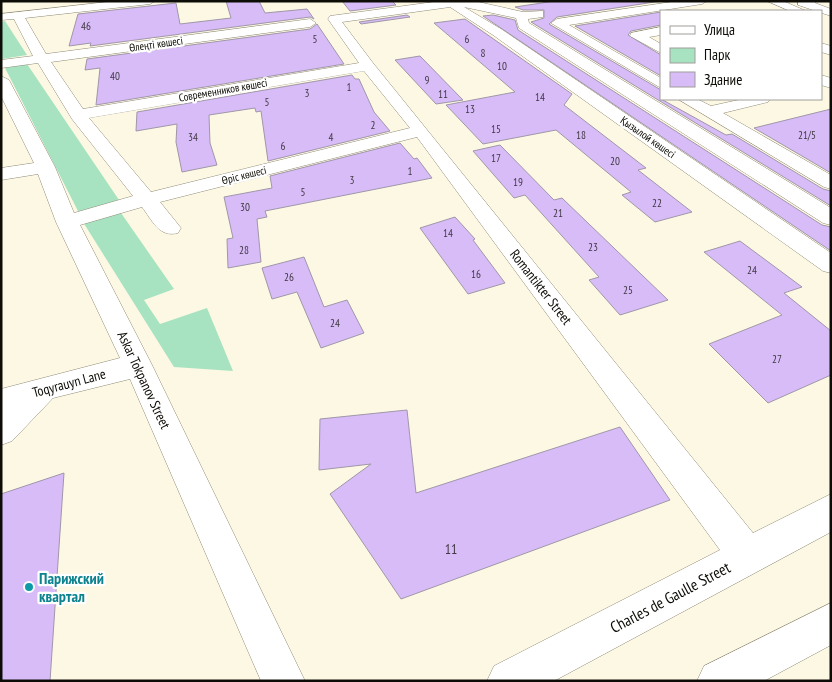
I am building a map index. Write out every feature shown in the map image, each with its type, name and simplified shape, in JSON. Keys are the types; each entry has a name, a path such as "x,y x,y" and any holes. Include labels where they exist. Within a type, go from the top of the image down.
{"street":[{"path":"10,16 150,1"},
{"path":"462,5 504,10 522,16 617,3 629,7 667,1"},
{"path":"660,83 557,23 658,10 702,1"},
{"path":"772,1 797,10"},
{"path":"811,1 802,3 831,13"},
{"name":"Romantikter Street","path":"462,5 334,19 368,66 421,131 748,556"},
{"name":"Қызылой көшесі","path":"462,5 486,28 497,32 831,265"},
{"path":"10,16 42,59 78,115 170,228"},
{"path":"522,16 523,25 831,218"},
{"name":"Өлеңті көшесі","path":"1,64 310,23"},
{"path":"660,32 636,36 660,48"},
{"name":"Современников көшесі","path":"78,115 368,66"},
{"name":"Askar Tokpanov Street","path":"1,80 45,167 68,222 138,365 283,681"},
{"path":"688,100 831,183"},
{"path":"708,112 758,100"},
{"name":"Өріс көшесі","path":"68,222 146,199 421,131"},
{"path":"1,174 45,167"},
{"name":"Toqyrauyn Lane","path":"1,402 138,365"},
{"path":"1,431 45,389"},
{"name":"Charles de Gaulle Street","path":"509,681 831,512"},
{"path":"719,681 831,623"}],"green space":[{"path":"5,21 27,55 2,59 1,22"},
{"path":"27,64 119,200 79,213 5,68"},
{"path":"121,213 174,289 144,300 160,324 207,308 233,371 174,367 83,222"}],"building":[{"path":"226,1 259,1 265,13 307,9 314,19 310,17 90,46 91,43 69,46 78,14 176,3 180,24 231,18"},
{"path":"342,1 392,1 396,5 350,11"},
{"path":"555,1 661,1 557,17 549,24 660,89 660,100 726,135 732,134 823,189 831,191 831,206 531,22 544,18 544,10 523,10 515,7"},
{"path":"660,12 660,25 631,31 628,35 660,54 660,75 575,26"},
{"path":"407,15 410,17 361,24 359,22"},
{"path":"493,15 515,20 518,30 822,225 831,227 831,251 483,16"},
{"path":"465,19 572,94 564,105 646,168 638,170 692,212 655,222 622,195 631,192 556,130 483,144 446,105 515,92 434,23"},
{"path":"317,24 344,64 96,105 100,68 85,70 87,59 310,29"},
{"path":"420,56 463,100 436,104 395,60"},
{"path":"352,75 355,79 359,79 374,112 390,131 268,161 261,111 256,112 255,108 209,115 210,143 217,165 182,172 176,142 177,124 136,131 137,112"},
{"path":"831,109 831,173 754,128"},
{"path":"400,143 414,159 417,158 432,178 265,211 267,217 257,219 261,262 228,268 227,239 233,238 224,197 272,188 270,176"},
{"path":"500,145 554,200 562,198 668,300 620,315 589,280 599,277 525,195 514,198 473,151"},
{"path":"455,217 475,239 473,240 505,283 468,294 420,228"},
{"path":"740,241 802,287 784,293 831,331 831,375 768,403 709,344 782,315 704,252"},
{"path":"304,257 324,307 347,300 364,333 321,348 297,292 272,299 262,268"},
{"path":"407,410 416,493 620,427 670,500 401,599 330,494 371,464 319,470 320,419"},
{"name":"Парижский квартал","path":"64,473 50,681 1,681 1,494"}],"place":[{"name":"Парижский квартал","path":"29,587"}]}
